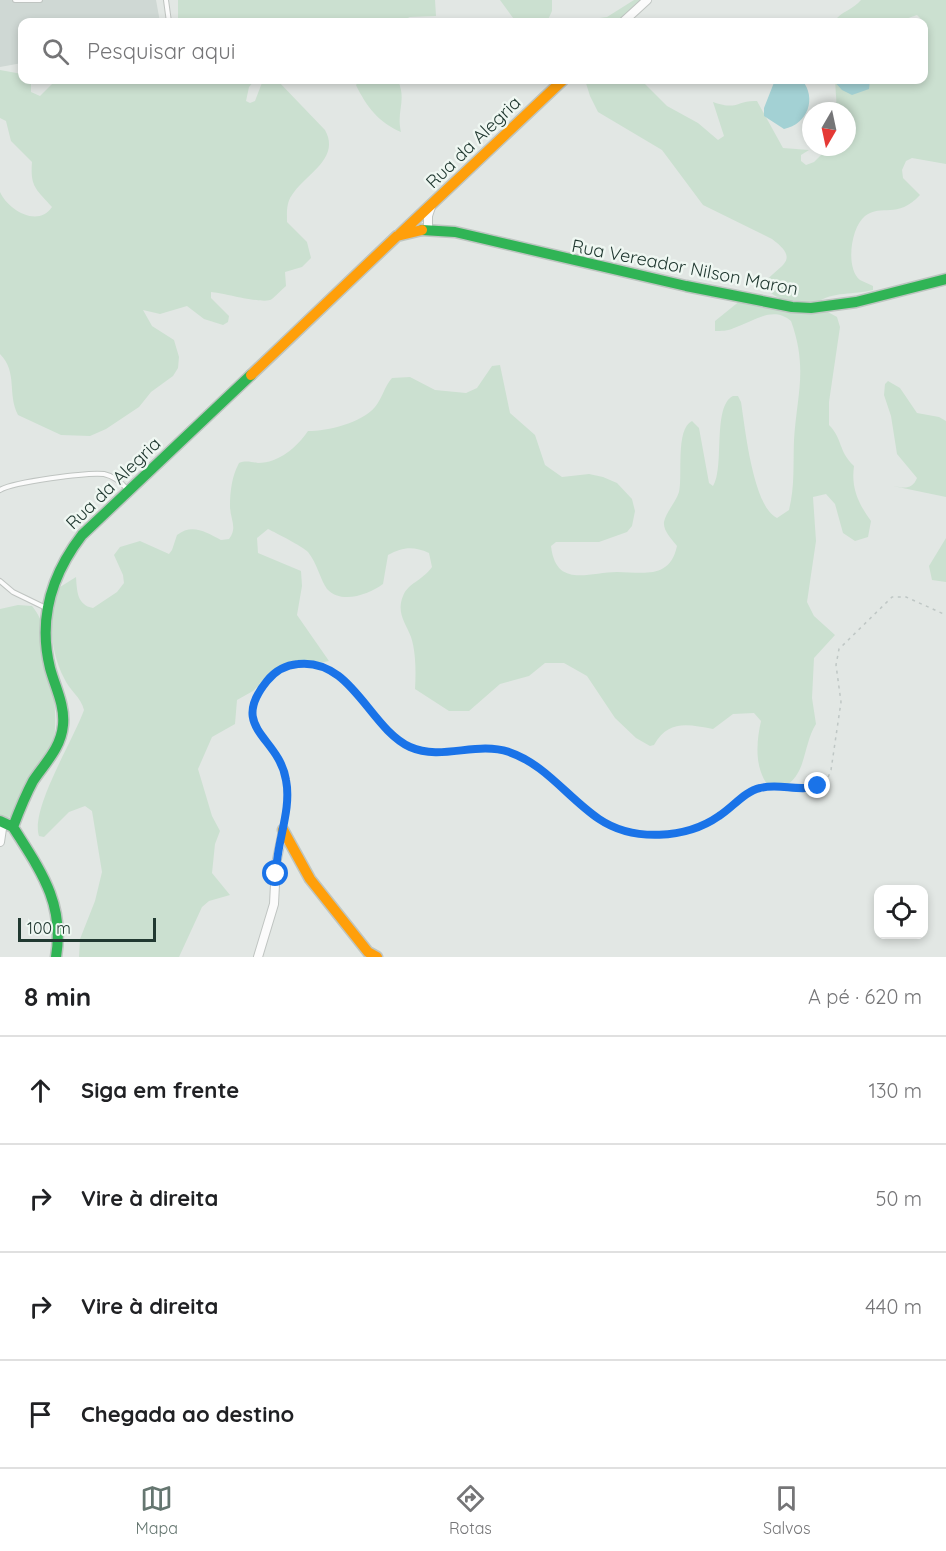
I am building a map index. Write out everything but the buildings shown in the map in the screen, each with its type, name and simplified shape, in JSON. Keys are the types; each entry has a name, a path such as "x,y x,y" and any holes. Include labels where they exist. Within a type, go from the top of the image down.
{"main road":[{"name":"Rua da Alegria","path":"5,823 56,752 63,724 62,705 47,653 47,608 51,586 67,551 128,490 559,84"},
{"name":"Rua da Alegria","path":"397,236 423,229"},
{"name":"Rua Vereador Nilson Maron","path":"423,229 455,232 686,286 792,307 811,308 846,304 946,279"},
{"path":"5,823 56,903 60,939 56,957"},
{"path":"284,830 310,879 368,952 377,957"}],"street":[{"path":"627,18 647,0"},
{"name":"Rua da Alegria","path":"423,229 433,203"},
{"path":"0,842 5,823"},
{"path":"258,957 274,904 276,864 284,830"}],"lane":[{"path":"15,0 40,0"},
{"path":"166,0 169,18"},
{"path":"0,489 25,481 103,474 121,482 128,490"},
{"path":"0,581 4,587 47,608"}],"path":[{"path":"284,830 287,781 282,764 255,727 252,716 254,704 267,681 276,672 290,665 317,666 343,680 388,733 414,749 444,752 488,747 509,752 545,773 579,805 602,821 636,834 654,835 675,833 716,819 761,787 809,789 827,780 831,770 841,702 836,665 839,649 892,597 906,597 946,615"}],"shaded area":[{"path":"0,0 156,0 159,18 18,18 18,64 0,67"}],"green space":[{"path":"178,0 435,0 436,16 408,18 178,18"},
{"path":"500,0 552,0 552,11 549,18 513,18"},
{"path":"634,0 642,0 628,18 599,18 607,17"},
{"path":"861,0 946,0 946,164 912,158 906,161 902,170 903,178 920,195 904,207 871,212 860,221 853,238 852,266 860,280 873,286 873,290 836,295 816,303 786,300 773,295 765,283 785,263 786,253 781,247 772,239 703,205 662,150 598,112 586,84 645,84 667,106 698,123 718,140 724,136 713,102 728,106 757,101 783,148 802,149 801,161 806,165 814,162 820,156 856,156 856,102 836,102 835,84 928,84 928,18 920,18 917,15 908,18 837,18"},
{"path":"0,70 18,73 18,84 31,84 31,92 40,96 52,84 252,84 246,101 250,103 255,101 261,84 281,84 325,130 329,140 325,158 298,187 287,208 287,222 307,242 311,258 302,267 285,272 286,286 272,299 261,301 211,292 211,298 229,316 228,322 223,325 204,319 187,306 160,314 143,310 152,326 174,340 179,357 178,368 173,376 151,392 139,407 106,429 90,436 61,435 18,415 13,399 9,368 0,354 0,192 10,205 24,214 39,216 52,207 35,187 32,162 11,141 6,121 0,118"},
{"path":"400,84 402,94 401,132 380,119 364,100 356,85"},
{"path":"741,300 826,311 837,317 840,327 829,402 829,425 837,435 845,455 854,466 856,495 871,521 868,537 855,541 843,533 835,504 826,494 813,497 816,541 807,602 814,616 835,635 814,658 812,698 816,724 798,774 792,781 783,787 771,789 765,782 758,756 761,721 754,713 733,714 713,729 687,725 672,728 665,731 654,745 650,746 636,738 615,718 587,676 564,663 545,663 529,676 500,684 469,711 449,711 415,689 414,649 401,613 401,602 405,592 432,567 429,553 413,548 393,552 388,555 383,584 363,594 340,596 327,589 308,552 268,529 257,538 258,553 301,571 302,586 297,615 329,661 310,665 292,661 277,668 253,691 237,700 235,724 212,737 198,769 212,816 220,831 215,844 212,873 230,895 209,901 202,907 179,957 79,957 80,939 95,901 102,872 92,811 85,806 69,812 44,837 39,836 38,824 54,774 84,710 64,678 53,645 53,609 60,587 76,577 81,601 93,608 117,592 124,583 114,555 120,547 140,541 169,554 177,535 194,529 221,540 229,539 233,531 230,506 231,489 239,463 273,460 293,448 308,431 334,428 361,418 375,407 392,378 410,377 435,390 466,393 477,388 492,366 500,365 510,413 535,435 545,465 562,477 589,474 603,477 617,483 632,499 635,511 632,526 627,532 599,542 556,542 551,546 559,568 575,575 645,573 662,569 673,557 677,546 666,532 664,522 679,492 683,433 692,421 699,428 709,483 713,486 718,466 723,412 727,402 733,396 738,396 741,402 748,447 762,499 769,511 777,518 789,510 800,381 796,338 791,321 777,314 762,316 729,330 715,331 715,321"},
{"path":"888,381 900,388 917,413 939,417 946,421 946,497 893,486 904,488 913,485 917,478 897,454 891,416 884,395 885,384"},
{"path":"946,538 946,582 932,580 929,566"},
{"path":"18,605 32,606 42,625 54,697 55,729 49,760 34,792 20,810 0,821 0,609"}],"water":[{"path":"773,84 805,84 809,102 802,102 802,118 799,122 784,129 764,116 764,108"},
{"path":"837,84 870,84 869,89 852,95"}],"traffic: fast":[{"path":"422,230 455,232 686,286 792,307 811,308 856,302 946,279"},
{"path":"13,827 33,781 52,755 62,733 63,710 50,668 46,632 50,598 63,565 82,535 251,375"},
{"path":"0,821 13,827"},
{"path":"13,827 41,873 53,903 57,920 56,957"}],"traffic: slow":[{"path":"400,234 559,84"},
{"path":"251,375 397,236 422,230"},
{"path":"283,830 310,879 368,952 377,957"}],"route":[{"path":"276,874 278,850 284,830 287,781 282,764 255,727 252,711 267,681 276,672 290,665 317,666 343,680 397,741 414,749 432,752 456,751 474,747 488,747 509,752 527,760 545,773 579,805 602,821 636,834 675,833 706,823 716,819 754,789 761,787 809,789 818,786"}]}
